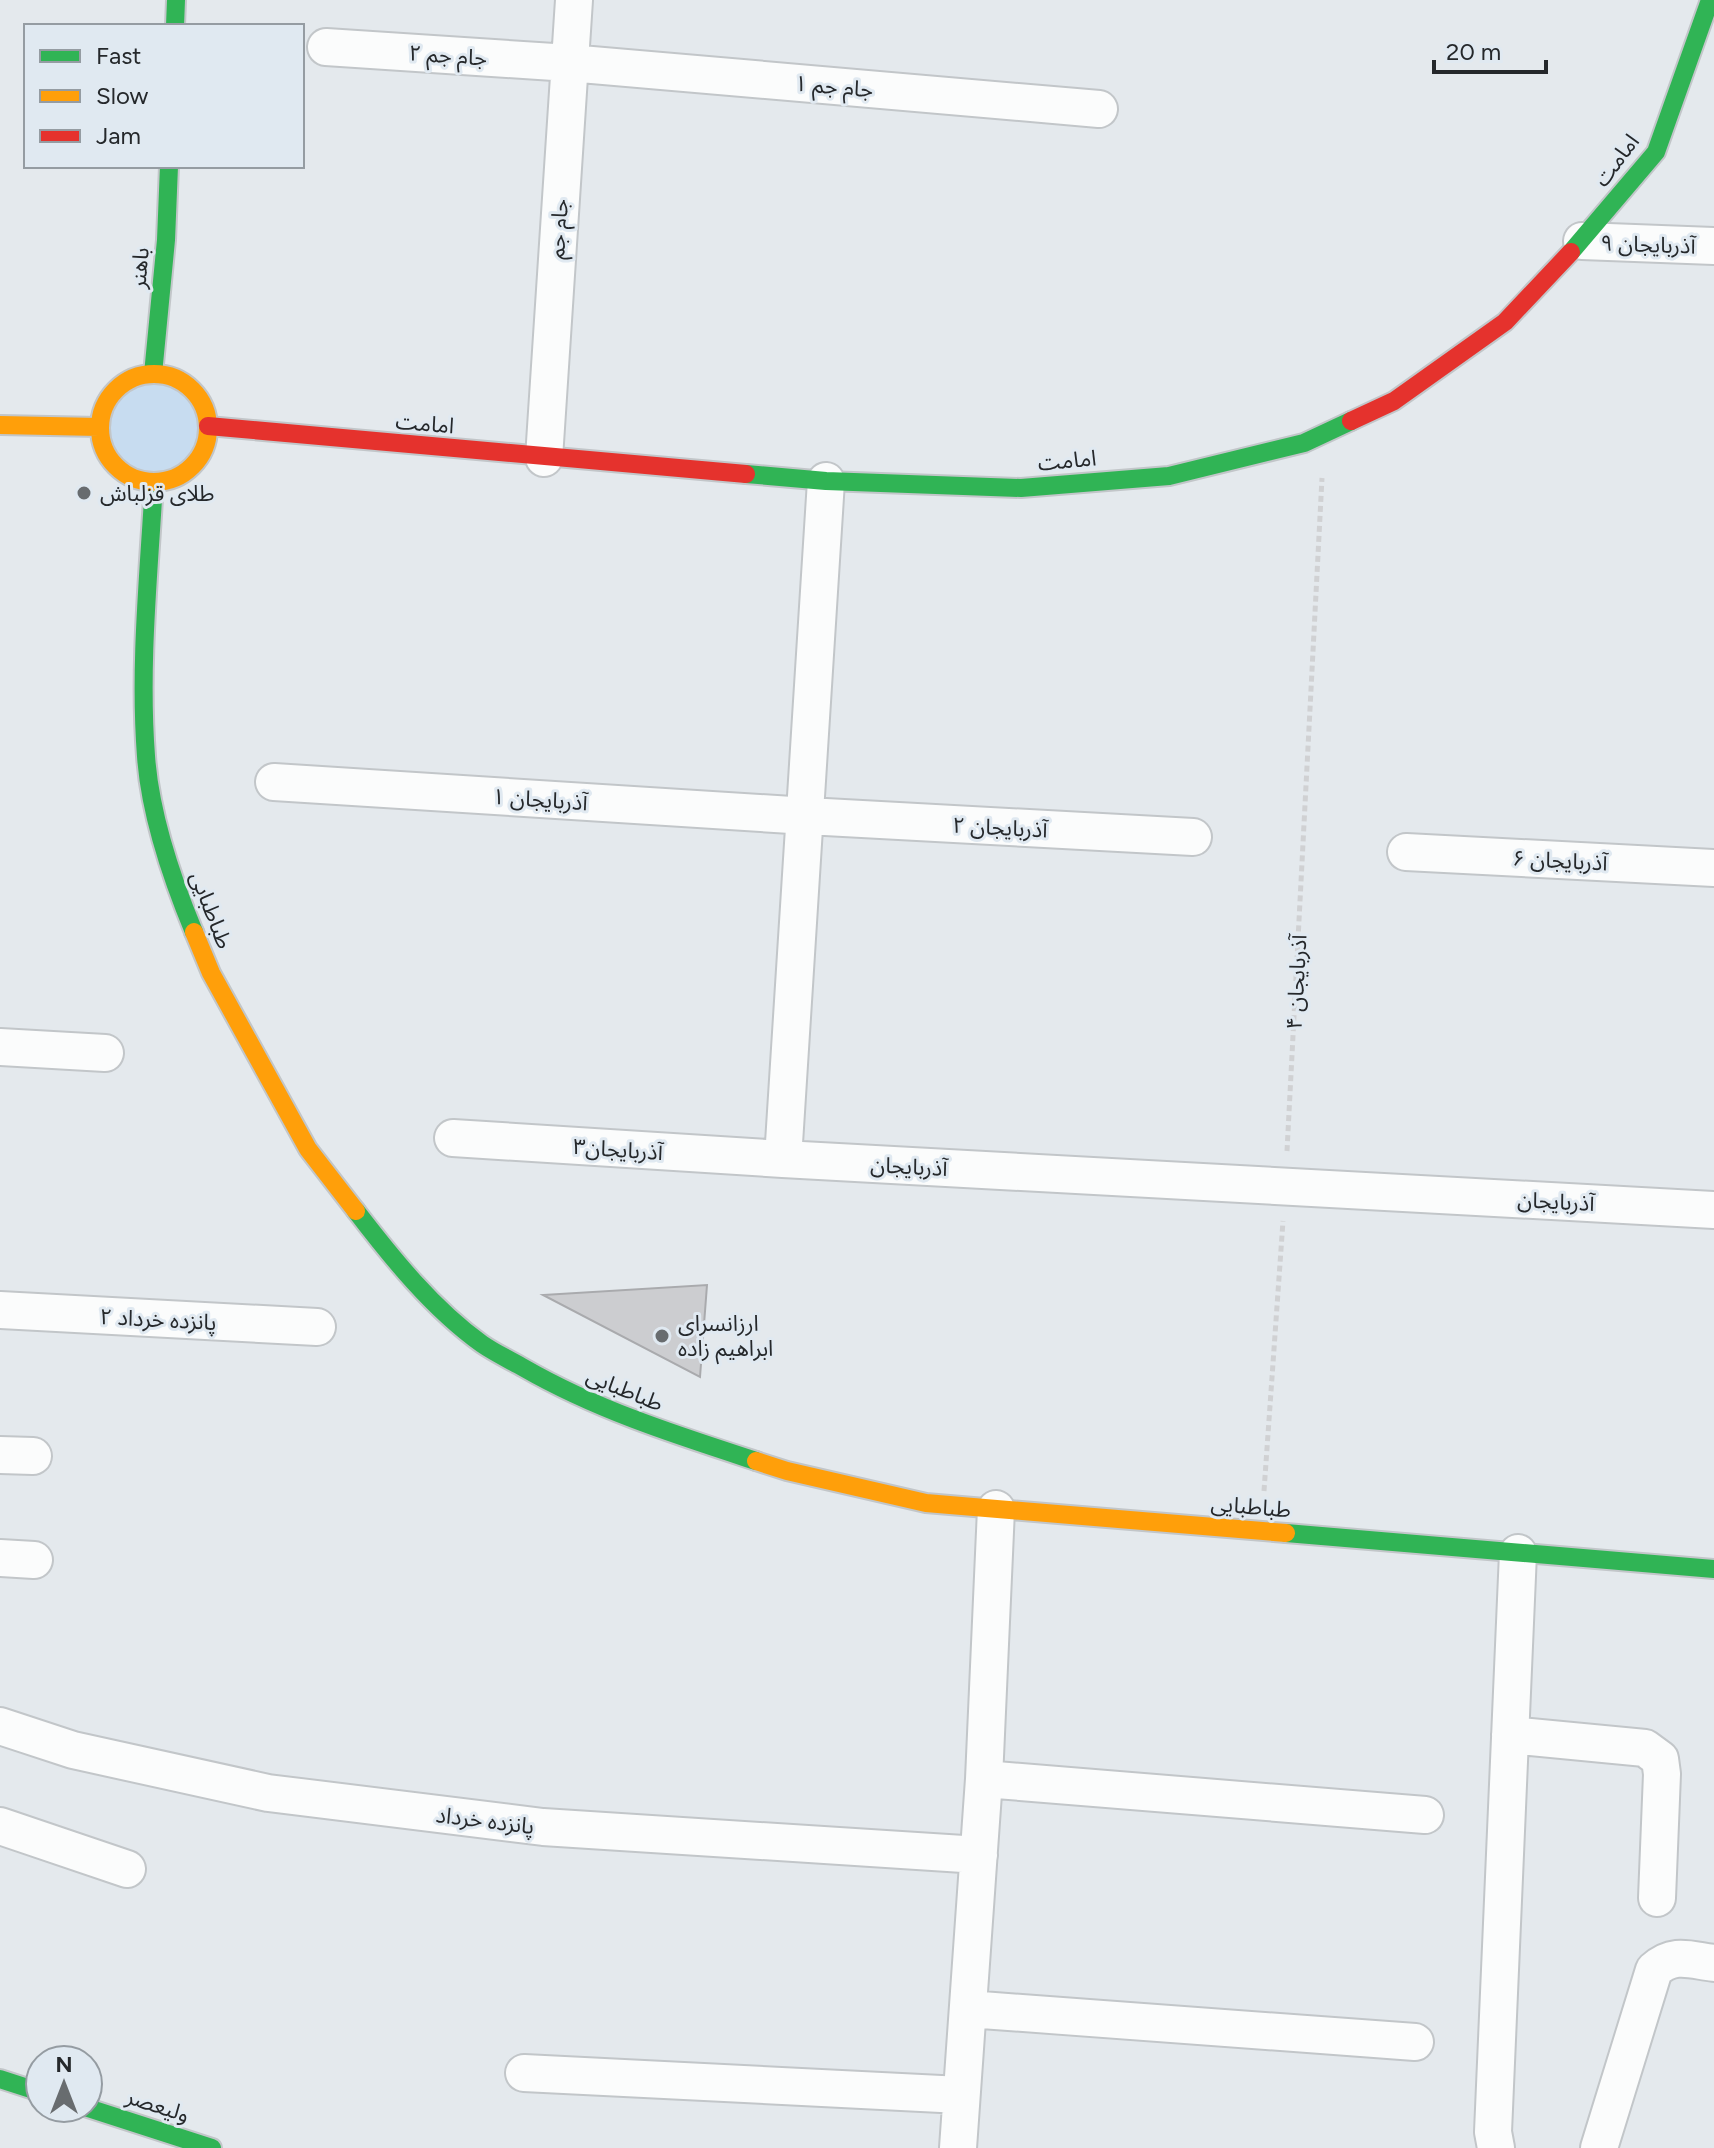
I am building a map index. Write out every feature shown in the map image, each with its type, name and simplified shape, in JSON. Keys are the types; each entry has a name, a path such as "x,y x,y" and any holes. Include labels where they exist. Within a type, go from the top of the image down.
{"main road":[{"path":"175,24 176,0"},
{"name":"امامت","path":"208,426 826,481 1021,488 1169,476 1304,443 1394,401 1505,322 1582,241 1656,152 1710,0"},
{"name":"باهنر","path":"153,374 166,240 169,168"},
{"path":"153,374 170,376 197,395 205,410 208,426 206,443 193,465 169,479 154,482 125,473 114,464 101,440 99,427 102,410 116,389 137,376 153,374"},
{"path":"0,425 99,427"},
{"name":"طباطبایی","path":"154,482 144,682 146,759 159,826 180,898 211,973 308,1149 380,1242 439,1307 482,1344 566,1392 655,1428 787,1471 926,1503 1714,1569"},
{"path":"0,2079 24,2087"},
{"name":"ولیعصر","path":"104,2113 212,2148"}],"street":[{"name":"جام جم","path":"544,458 574,0"},
{"name":"جام جم ۲","path":"326,47 569,63"},
{"name":"جام جم ۱","path":"569,63 1099,109"},
{"name":"آذربایجان ۹","path":"1582,241 1714,246"},
{"path":"783,1159 826,481"},
{"name":"آذربایجان ۱","path":"274,782 807,816"},
{"name":"آذربایجان ۲","path":"807,816 1193,837"},
{"name":"آذربایجان ۶","path":"1406,852 1714,868"},
{"path":"0,1047 105,1053"},
{"name":"آذربایجان۳","path":"453,1138 783,1159"},
{"name":"آذربایجان","path":"783,1159 1714,1210"},
{"name":"پانزده خرداد ۲","path":"0,1310 317,1327"},
{"path":"958,2148 984,1779 996,1509"},
{"path":"1496,2148 1493,2132 1518,1553"},
{"name":"پانزده خرداد","path":"0,1726 73,1750 268,1793 543,1827 979,1855"},
{"path":"1510,1735 1645,1748 1660,1759 1657,1898"},
{"path":"984,1779 1425,1815"},
{"path":"0,1826 127,1869"},
{"path":"1599,2148 1654,1970 1665,1960 1677,1958 1714,1963"},
{"path":"968,2009 1415,2042"},
{"path":"524,2073 961,2095"}],"path":[{"name":"آذربایجان ۴","path":"1262,1531 1285,1187 1324,433"}],"shaded area":[{"path":"155,381 173,385 187,395 197,409 201,427 197,445 187,459 173,469 155,473 137,469 123,459 113,445 109,427 113,409 123,395 137,385"}],"building":[{"name":"ارزانسرای ابراهیم زاده","path":"707,1285 700,1377 543,1295"}],"traffic: fast":[{"path":"175,24 176,0"},
{"path":"1571,252 1656,152 1710,0"},
{"path":"153,374 166,240 169,168"},
{"path":"746,474 826,481 1021,488 1169,476 1304,443 1351,421"},
{"path":"154,482 144,653 146,756 152,801 163,846 194,932"},
{"path":"356,1211 430,1299 487,1347 608,1409 756,1461"},
{"path":"1286,1533 1714,1569"},
{"path":"0,2079 24,2087"},
{"path":"104,2113 212,2148"}],"traffic: slow":[{"path":"154,374 175,378 192,390 204,407 208,428 204,449 192,466 175,478 154,482 133,478 116,466 104,449 100,428 104,407 116,390 133,378 154,374"},
{"path":"0,425 99,427"},
{"path":"194,932 211,973 308,1149 356,1211"},
{"path":"756,1461 926,1503 1286,1533"}],"traffic: jam":[{"path":"1351,421 1394,401 1505,322 1571,252"},
{"path":"208,426 746,474"}],"place":[{"name":"طلای قزلباش","path":"84,493"},
{"name":"ارزانسرای ابراهیم زاده","path":"662,1336"}]}
